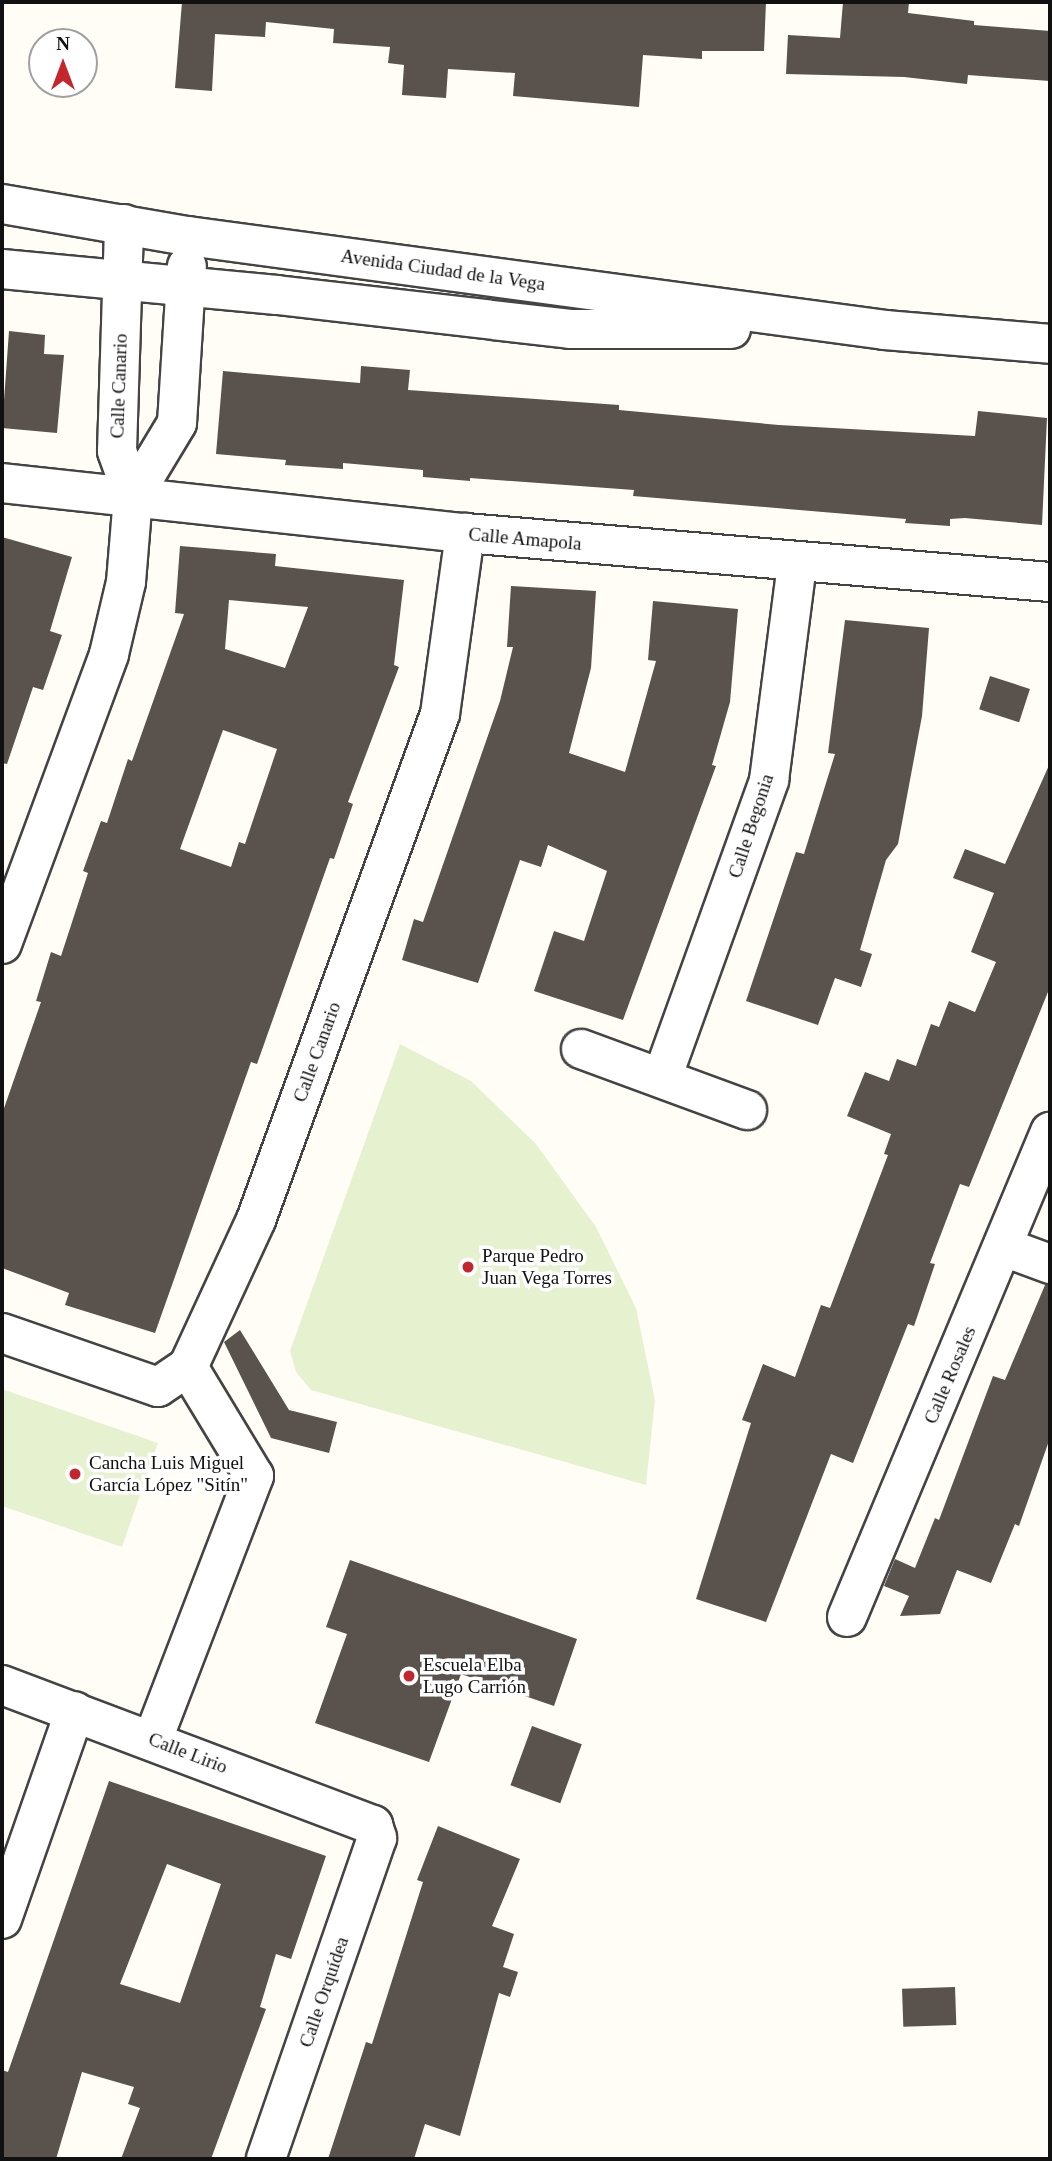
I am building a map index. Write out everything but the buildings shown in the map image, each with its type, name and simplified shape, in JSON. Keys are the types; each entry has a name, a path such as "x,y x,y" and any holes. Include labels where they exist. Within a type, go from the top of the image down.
{"street":[{"name":"Avenida Ciudad de la Vega","path":"2,204 188,236 885,330 1050,344"},
{"name":"Calle Canario","path":"2,944 109,654 125,582 133,496 117,451 124,224"},
{"path":"133,496 177,423 188,236"},
{"name":"Avenida Ciudad de la Vega","path":"2,270 123,284 278,295 570,329 885,330"},
{"name":"Calle Amapola","path":"2,483 465,533 797,564 1050,582"},
{"name":"Calle Canario","path":"188,1367 256,1220 440,714 465,533"},
{"name":"Calle Begonia","path":"662,1078 769,780 797,564"},
{"path":"581,1049 747,1110"},
{"name":"Calle Rosales","path":"847,1617 1050,1132"},
{"path":"1004,1247 1050,1264"},
{"path":"2,1333 158,1387 188,1367 254,1476 153,1739"},
{"name":"Calle Lirio","path":"2,1685 153,1739 373,1825"},
{"path":"2,1919 75,1711"},
{"name":"Calle Orquídea","path":"266,2159 377,1838 373,1825"}],"green space":[{"name":"Parque Pedro Juan Vega Torres","path":"400,1044 471,1081 536,1144 596,1227 636,1308 655,1400 646,1485 311,1390 296,1372 290,1351"},
{"name":"Cancha Luis Miguel García López \"Sitín\"","path":"2,1389 158,1443 122,1547 2,1506"}],"place":[{"name":"Parque Pedro Juan Vega Torres","path":"468,1267"},
{"name":"Cancha Luis Miguel García López \"Sitín\"","path":"75,1474"},
{"name":"Escuela Elba Lugo Carrión","path":"409,1676"}]}
